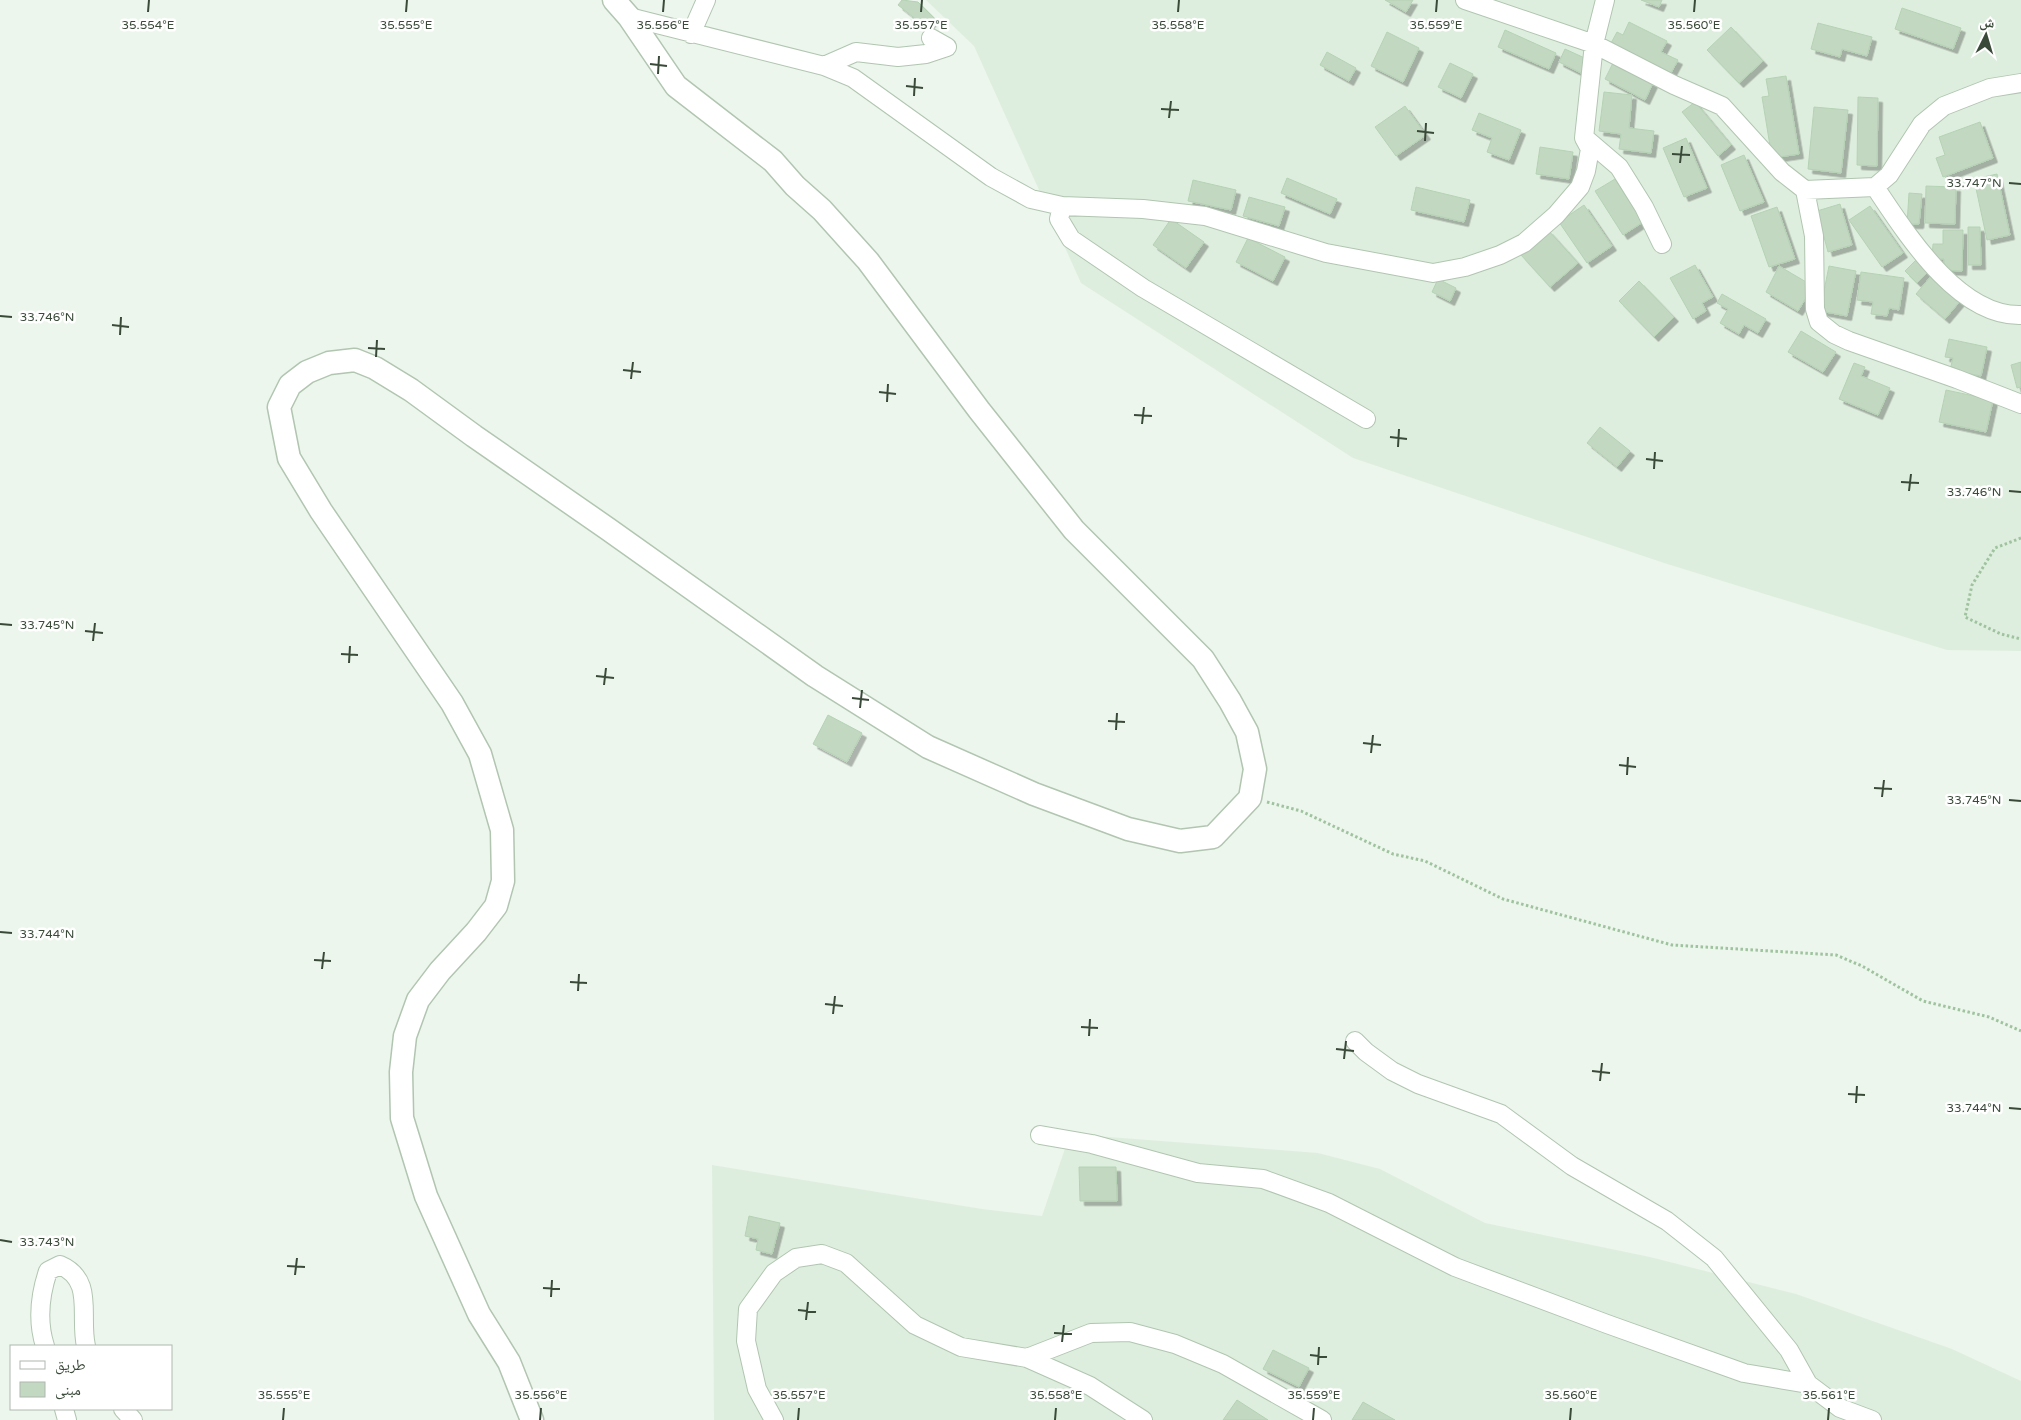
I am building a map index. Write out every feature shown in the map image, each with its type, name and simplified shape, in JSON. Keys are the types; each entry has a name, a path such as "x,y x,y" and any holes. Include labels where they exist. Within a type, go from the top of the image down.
{"street":[{"path":"532,1420 509,1362 479,1314 426,1196 402,1118 401,1072 405,1036 418,1000 440,971 476,932 496,906 503,881 502,830 480,754 452,703 321,511 289,458 280,407 290,385 307,372 329,363 356,360 375,368 411,390 815,676 928,747 1034,794 1128,829 1180,841 1213,837 1250,798 1255,769 1246,732 1230,701 1203,659 1074,530 979,410 868,261 822,210 795,186 773,162 676,86 629,17 614,0"},
{"path":"691,34 706,0"},
{"path":"1465,0 1594,44 1674,85 1722,106 1782,172 1805,190 1875,187 1889,175 1922,124 1944,106 1990,88 2021,83"},
{"path":"629,17 824,66 853,78 991,176 1031,199 1062,206 1143,209 1205,216 1326,253 1433,273 1465,267 1500,255 1524,243 1556,216 1580,187 1589,162 1590,149 1584,138 1594,44 1605,0"},
{"path":"824,66 856,52 898,57 926,54 947,48 931,38"},
{"path":"1584,138 1619,167 1644,207 1662,244"},
{"path":"1875,187 1908,236 1930,263 1965,295 1980,306 1993,312 2021,315"},
{"path":"1805,190 1814,236 1815,309 1819,322 1834,334 1849,341 1957,378 2021,404"},
{"path":"1062,206 1058,219 1071,239 1143,288 1366,419"},
{"path":"1356,1041 1366,1052 1392,1070 1418,1084 1500,1114 1572,1166 1667,1221 1714,1258 1790,1350 1808,1384 1840,1408 1872,1420"},
{"path":"1040,1135 1092,1144 1198,1173 1263,1179 1329,1203 1455,1267 1606,1324 1744,1373 1808,1384"},
{"path":"774,1420 757,1389 746,1341 748,1309 774,1273 796,1258 822,1254 846,1263 915,1325 961,1347 1027,1358 1090,1386 1143,1420"},
{"path":"45,1345 39,1314 43,1286 48,1271 60,1265 70,1270 81,1284 84,1298 83,1318 86,1345"},
{"path":"1027,1358 1091,1333 1130,1332 1175,1344 1223,1364 1322,1420"},
{"path":"124,1410 133,1420"}],"path":[{"path":"2021,538 1995,548 1972,585 1966,617 2001,634 2021,639"},
{"path":"1250,798 1301,811 1393,854 1425,861 1503,899 1672,945 1836,955 1862,966 1923,1001 1989,1017 2021,1030"}],"shaded area":[{"path":"926,0 2021,0 2021,651 1947,650 1664,563 1353,458 1081,283 974,46"},
{"path":"1070,1134 1318,1153 1380,1169 1485,1223 1650,1257 1796,1294 1952,1349 2021,1381 2021,1420 714,1420 712,1165 982,1209 1042,1216"}],"building":[{"path":"902,0 918,2 934,18 927,28 898,5"},
{"path":"1385,0 1413,0 1406,12"},
{"path":"1641,0 1662,0 1659,7"},
{"path":"1902,8 1961,28 1953,49 1895,29"},
{"path":"1629,22 1667,41 1661,52 1678,60 1671,73 1611,43 1617,32 1623,35"},
{"path":"1818,23 1872,37 1867,56 1842,49 1840,57 1811,49"},
{"path":"1731,27 1763,61 1739,83 1707,50"},
{"path":"1505,30 1556,53 1549,69 1498,47"},
{"path":"1387,32 1419,48 1403,82 1371,66"},
{"path":"1565,49 1589,60 1583,74 1559,62"},
{"path":"1327,52 1356,68 1349,81 1320,65"},
{"path":"1450,63 1473,74 1461,98 1438,87"},
{"path":"1613,63 1653,83 1645,100 1605,79"},
{"path":"1786,76 1799,154 1772,158 1762,97 1769,96 1766,79"},
{"path":"1604,92 1632,95 1629,128 1654,131 1651,153 1619,149 1621,134 1599,131"},
{"path":"1858,97 1878,98 1877,166 1857,165"},
{"path":"1695,102 1731,145 1718,156 1682,112"},
{"path":"1405,106 1426,135 1396,156 1375,127"},
{"path":"1814,107 1848,110 1841,173 1808,169"},
{"path":"1479,113 1521,130 1509,160 1487,152 1492,138 1472,130"},
{"path":"1980,122 1993,158 1943,177 1936,158 1945,155 1939,137"},
{"path":"1686,138 1707,188 1684,197 1663,148"},
{"path":"1540,147 1573,152 1569,179 1536,174"},
{"path":"1744,155 1764,202 1740,211 1721,165"},
{"path":"1997,174 2010,235 1987,240 1974,179"},
{"path":"1287,178 1337,199 1330,214 1281,193"},
{"path":"1615,179 1643,222 1623,235 1595,191"},
{"path":"1193,180 1236,190 1231,210 1188,201"},
{"path":"1926,186 1956,187 1955,224 1925,223"},
{"path":"1416,187 1470,200 1464,222 1411,210"},
{"path":"1909,193 1922,194 1919,224 1907,224"},
{"path":"1249,197 1285,207 1279,226 1243,216"},
{"path":"1840,204 1852,245 1828,252 1817,211"},
{"path":"1584,205 1612,246 1587,263 1559,222"},
{"path":"1870,206 1903,253 1882,267 1849,220"},
{"path":"1777,207 1795,259 1769,267 1751,216"},
{"path":"1171,219 1204,242 1186,268 1153,245"},
{"path":"1968,227 1980,227 1981,265 1968,265"},
{"path":"1548,230 1578,263 1550,287 1521,255"},
{"path":"1943,230 1963,230 1962,271 1944,270 1944,259 1932,259 1933,244 1943,244"},
{"path":"1248,238 1285,257 1273,281 1236,262"},
{"path":"1917,259 1929,271 1917,283 1905,271"},
{"path":"1695,265 1713,297 1702,303 1706,311 1693,319 1670,278"},
{"path":"1779,266 1813,286 1798,311 1766,292"},
{"path":"1829,266 1856,271 1847,316 1820,311"},
{"path":"1861,272 1904,278 1899,310 1889,308 1887,316 1871,314 1873,302 1857,300"},
{"path":"1932,275 1961,300 1945,319 1916,294"},
{"path":"1438,279 1456,288 1450,301 1432,292"},
{"path":"1639,281 1674,317 1654,337 1619,301"},
{"path":"1722,294 1766,319 1758,333 1744,325 1739,334 1720,323 1728,309 1717,303"},
{"path":"1801,331 1836,352 1823,372 1788,352"},
{"path":"1949,339 1987,347 1981,376 1950,370 1953,358 1945,357"},
{"path":"2021,362 2021,387 2017,388 2011,365"},
{"path":"1854,363 1865,367 1861,376 1890,388 1878,415 1839,399"},
{"path":"1946,390 1993,400 1986,432 1939,422"},
{"path":"1600,427 1630,451 1617,467 1587,443"},
{"path":"828,715 862,733 847,762 813,744"},
{"path":"1079,1167 1116,1167 1117,1201 1080,1201"},
{"path":"749,1216 780,1223 772,1254 756,1250 758,1239 745,1236"},
{"path":"1273,1350 1309,1368 1299,1387 1263,1369"},
{"path":"1237,1400 1268,1420 1223,1420"},
{"path":"1363,1402 1395,1420 1352,1420"}]}
